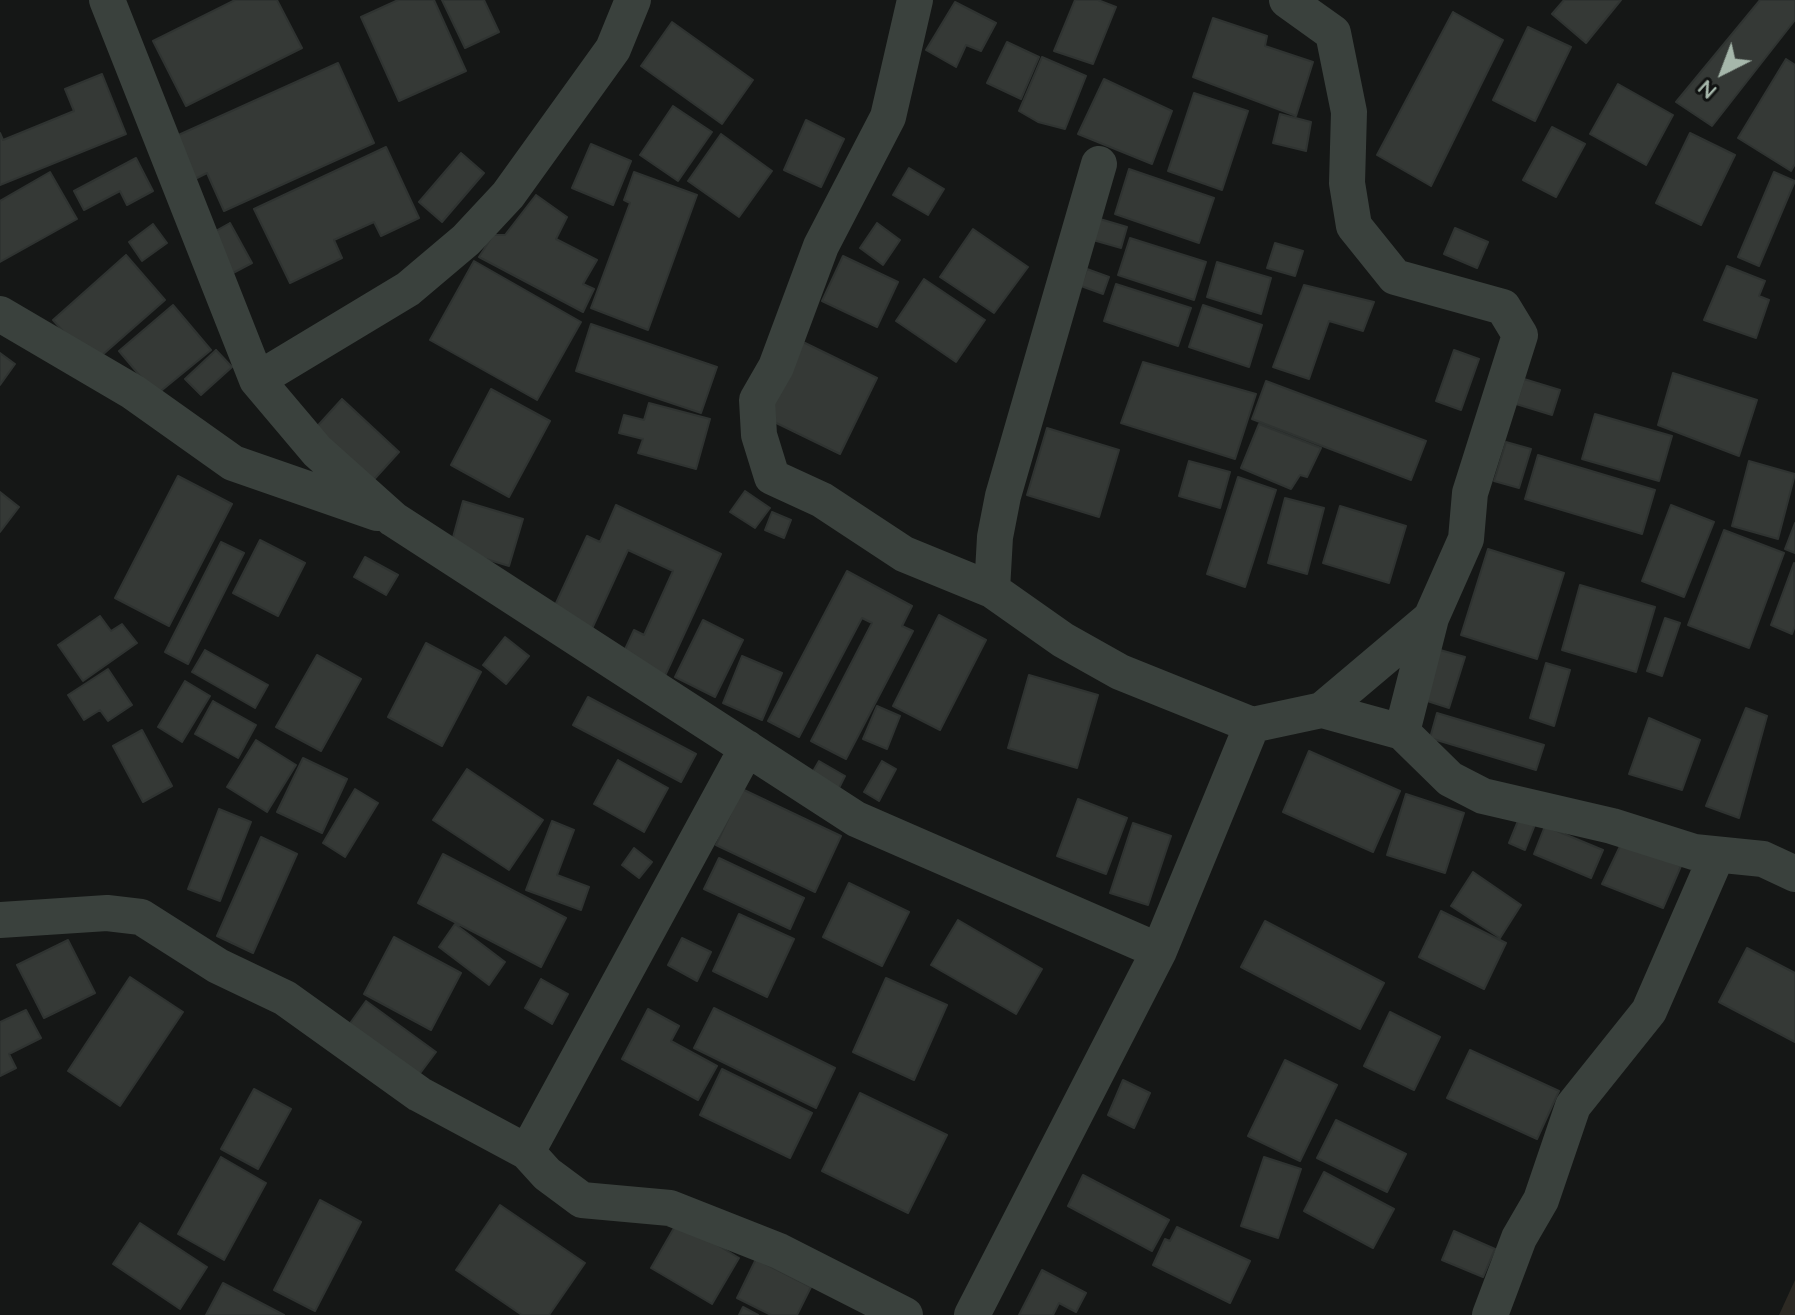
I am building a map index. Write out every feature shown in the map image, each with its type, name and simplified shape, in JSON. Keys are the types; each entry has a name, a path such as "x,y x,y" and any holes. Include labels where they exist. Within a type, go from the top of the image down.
{"street":[{"path":"107,0 257,380 317,451 393,519 856,819 1159,951"},
{"path":"257,380 408,289 466,240 508,195 613,49 633,0"},
{"path":"915,0 888,117 821,246 776,367 757,400 759,435 772,477 822,500 904,554 992,590 1063,640 1120,672 1252,725 1322,710 1402,732 1450,779 1483,796 1717,855 1737,854 1763,859 1795,874"},
{"path":"1287,0 1333,33 1349,112 1347,183 1354,226 1395,277 1503,307 1520,335 1470,493 1466,539 1431,618 1402,732"},
{"path":"992,590 995,537 1003,496 1099,164"},
{"path":"0,314 133,392 233,463 393,519"},
{"path":"1322,710 1431,618"},
{"path":"972,1315 1159,951 1252,725"},
{"path":"527,1152 747,748"},
{"path":"1490,1315 1519,1238 1541,1200 1573,1106 1649,1011 1717,855"},
{"path":"0,920 107,913 141,917 218,966 285,998 419,1094 527,1152 547,1174 582,1200 670,1208 779,1251 905,1315"}],"shaded area":[{"path":"1795,1280 1795,1315 1779,1315"}],"building":[{"path":"235,0 277,0 302,48 186,106 153,41"},
{"path":"398,0 434,0 466,71 399,101 361,17"},
{"path":"442,0 484,0 499,32 465,48"},
{"path":"1075,0 1098,0 1116,7 1093,64 1054,51"},
{"path":"1564,0 1621,0 1586,43 1552,14"},
{"path":"1760,0 1795,0 1795,20 1712,126 1676,102"},
{"path":"955,2 996,23 981,51 966,45 956,67 926,50"},
{"path":"1453,12 1503,40 1431,186 1377,155"},
{"path":"1213,18 1267,36 1265,46 1313,62 1296,116 1193,77"},
{"path":"672,22 753,80 722,124 641,66"},
{"path":"1528,27 1571,47 1535,121 1493,100"},
{"path":"1007,42 1039,57 1021,99 987,83"},
{"path":"1042,57 1086,76 1065,129 1038,122 1019,111"},
{"path":"1786,59 1795,65 1795,164 1791,171 1738,138"},
{"path":"338,63 374,143 224,211 207,173 193,180 174,137"},
{"path":"102,74 126,134 0,185 0,133 3,140 74,111 65,89"},
{"path":"1104,79 1172,111 1152,164 1078,134"},
{"path":"1618,84 1673,115 1646,165 1590,134"},
{"path":"1194,93 1248,111 1222,190 1168,171"},
{"path":"673,106 712,132 678,181 640,155"},
{"path":"1280,114 1311,122 1306,151 1273,143"},
{"path":"806,120 844,139 821,187 784,170"},
{"path":"1552,127 1585,144 1556,197 1523,180"},
{"path":"1690,133 1735,155 1701,225 1656,203"},
{"path":"721,134 772,171 739,217 688,181"},
{"path":"591,144 631,161 613,205 572,188"},
{"path":"386,147 419,218 381,236 374,222 334,240 342,258 290,283 254,209"},
{"path":"461,153 484,173 442,222 419,202"},
{"path":"136,158 153,191 127,205 120,191 84,210 74,191"},
{"path":"909,168 944,189 928,215 893,195"},
{"path":"1129,169 1214,198 1199,243 1115,214"},
{"path":"50,172 77,219 0,262 0,201"},
{"path":"634,172 697,195 648,330 591,308 630,203 624,200"},
{"path":"1774,172 1795,181 1759,266 1738,257"},
{"path":"536,195 567,217 556,239 597,260 583,284 594,289 583,312 479,257 493,235 505,235"},
{"path":"1100,219 1127,227 1121,248 1093,240"},
{"path":"230,223 252,263 233,273 212,233"},
{"path":"877,223 900,240 883,265 860,248"},
{"path":"153,224 167,243 142,261 129,242"},
{"path":"1455,228 1488,242 1477,268 1444,254"},
{"path":"973,229 1028,267 994,313 940,277"},
{"path":"1130,238 1206,262 1194,300 1118,275"},
{"path":"1275,243 1303,251 1295,276 1267,268"},
{"path":"126,255 165,300 92,364 53,320"},
{"path":"843,256 898,282 877,327 822,301"},
{"path":"474,261 581,322 537,400 430,340"},
{"path":"1217,262 1271,278 1261,314 1207,297"},
{"path":"1727,266 1765,281 1759,296 1769,300 1756,338 1704,320"},
{"path":"1087,269 1109,277 1103,294 1081,286"},
{"path":"924,279 985,320 956,362 896,321"},
{"path":"1116,284 1191,308 1178,346 1104,321"},
{"path":"1304,285 1374,302 1363,331 1329,321 1309,379 1273,367"},
{"path":"173,305 211,350 156,395 119,351"},
{"path":"1203,305 1262,325 1249,367 1189,347"},
{"path":"591,324 717,367 701,413 576,371"},
{"path":"803,342 877,378 840,454 766,418"},
{"path":"216,350 232,367 201,395 185,379"},
{"path":"1454,350 1479,359 1461,410 1436,401"},
{"path":"0,353 15,364 0,385"},
{"path":"1143,362 1256,394 1235,459 1121,423"},
{"path":"1673,373 1757,400 1739,456 1658,425"},
{"path":"1524,379 1560,390 1552,415 1516,404"},
{"path":"1266,381 1426,441 1411,480 1252,419"},
{"path":"491,389 550,421 509,497 451,465"},
{"path":"342,399 399,452 369,485 312,432"},
{"path":"649,403 710,419 696,469 638,453 643,439 619,433 624,415 644,420"},
{"path":"1595,414 1672,436 1659,481 1582,459"},
{"path":"1259,424 1321,448 1307,477 1300,475 1291,489 1241,468"},
{"path":"1047,428 1119,450 1099,517 1027,495"},
{"path":"1506,442 1531,449 1519,488 1494,481"},
{"path":"1538,455 1655,490 1642,534 1525,499"},
{"path":"1189,461 1230,472 1220,508 1179,496"},
{"path":"1749,461 1795,474 1778,539 1732,526"},
{"path":"178,476 232,504 169,626 115,598"},
{"path":"1238,477 1276,490 1245,587 1207,574"},
{"path":"745,491 770,508 755,528 730,512"},
{"path":"0,492 19,507 0,532"},
{"path":"1285,498 1324,508 1307,574 1268,563"},
{"path":"463,501 523,519 509,566 450,548"},
{"path":"616,505 721,554 664,678 621,658 634,630 644,635 673,571 628,550 590,633 551,614 587,536 600,542"},
{"path":"1671,505 1714,522 1684,597 1642,581"},
{"path":"1340,506 1406,526 1389,583 1323,563"},
{"path":"772,512 791,520 784,538 765,530"},
{"path":"1795,523 1795,553 1785,549"},
{"path":"1724,530 1784,553 1749,648 1688,625"},
{"path":"260,540 305,563 278,616 233,593"},
{"path":"221,542 244,553 188,664 165,652"},
{"path":"1488,549 1564,573 1537,659 1461,635"},
{"path":"365,557 398,575 386,595 354,577"},
{"path":"1794,563 1795,626 1792,634 1771,625"},
{"path":"847,571 912,606 902,626 913,631 846,759 811,741 872,623 862,618 799,737 768,721"},
{"path":"1580,585 1655,607 1636,672 1562,650"},
{"path":"939,615 986,640 940,730 893,706"},
{"path":"100,616 111,631 122,624 137,643 83,681 58,645"},
{"path":"1665,618 1680,623 1662,676 1647,671"},
{"path":"703,620 743,640 715,697 675,677"},
{"path":"505,637 529,656 506,684 483,665"},
{"path":"426,643 481,672 442,746 388,717"},
{"path":"1433,648 1465,657 1449,708 1418,698"},
{"path":"205,650 268,685 255,708 192,672"},
{"path":"317,655 361,679 321,751 276,727"},
{"path":"742,656 782,673 762,720 723,703"},
{"path":"1546,663 1570,670 1554,726 1530,718"},
{"path":"108,669 132,705 108,721 100,710 84,720 68,695"},
{"path":"1029,675 1098,695 1077,768 1008,748"},
{"path":"185,681 210,696 182,742 158,727"},
{"path":"588,697 696,754 681,782 573,725"},
{"path":"213,701 256,725 238,758 195,734"},
{"path":"877,706 900,716 887,749 863,739"},
{"path":"1746,708 1767,716 1739,818 1706,806"},
{"path":"1437,713 1544,745 1536,770 1430,738"},
{"path":"1649,718 1700,740 1682,790 1629,774"},
{"path":"142,730 172,786 143,802 113,746"},
{"path":"256,740 296,765 267,812 227,787"},
{"path":"1309,751 1400,791 1373,852 1283,812"},
{"path":"303,758 347,779 322,833 277,812"},
{"path":"618,760 668,788 644,832 594,804"},
{"path":"819,761 845,776 835,796 808,780"},
{"path":"882,761 896,769 879,801 864,792"},
{"path":"467,769 543,820 509,870 433,820"},
{"path":"355,789 378,803 345,857 323,843"},
{"path":"742,789 841,836 815,892 716,845"},
{"path":"1406,794 1464,813 1445,873 1387,855"},
{"path":"1078,799 1127,818 1106,874 1057,856"},
{"path":"219,809 251,822 220,901 188,889"},
{"path":"1520,816 1536,822 1525,850 1509,843"},
{"path":"552,821 574,830 557,875 589,887 581,910 526,890"},
{"path":"1133,823 1171,836 1148,905 1110,893"},
{"path":"1545,826 1603,850 1591,878 1534,854"},
{"path":"261,837 297,854 253,953 217,936"},
{"path":"1622,842 1681,866 1663,908 1602,884"},
{"path":"634,848 652,862 639,878 622,865"},
{"path":"443,854 566,918 541,967 418,903"},
{"path":"719,858 804,898 790,929 704,889"},
{"path":"1473,872 1521,905 1500,938 1451,906"},
{"path":"849,883 909,912 882,966 823,937"},
{"path":"1441,911 1506,943 1484,989 1419,957"},
{"path":"739,914 794,939 767,997 713,971"},
{"path":"958,920 1042,969 1016,1014 931,965"},
{"path":"1265,921 1384,983 1360,1029 1241,967"},
{"path":"455,924 505,962 489,985 439,947"},
{"path":"394,937 461,973 431,1030 364,994"},
{"path":"682,938 711,952 697,981 668,965"},
{"path":"68,940 95,993 44,1018 17,965"},
{"path":"1747,948 1795,973 1795,1042 1719,1002"},
{"path":"130,977 183,1012 120,1106 68,1071"},
{"path":"886,978 947,1005 914,1080 853,1052"},
{"path":"541,979 568,994 552,1024 525,1008"},
{"path":"366,1001 436,1052 415,1080 346,1029"},
{"path":"714,1008 835,1068 816,1108 694,1048"},
{"path":"648,1009 679,1026 671,1041 717,1066 698,1100 622,1059"},
{"path":"26,1010 41,1038 9,1054 16,1068 0,1076 0,1022"},
{"path":"1390,1012 1440,1037 1414,1090 1364,1066"},
{"path":"1470,1050 1559,1091 1537,1139 1447,1098"},
{"path":"1285,1060 1337,1085 1300,1161 1248,1136"},
{"path":"722,1069 812,1113 790,1158 700,1115"},
{"path":"1123,1080 1150,1093 1134,1128 1108,1115"},
{"path":"254,1089 291,1109 258,1169 221,1149"},
{"path":"860,1093 947,1135 908,1213 822,1171"},
{"path":"1336,1120 1406,1154 1387,1192 1317,1158"},
{"path":"221,1157 266,1183 224,1260 178,1234"},
{"path":"1264,1157 1301,1169 1278,1238 1241,1226"},
{"path":"1324,1172 1394,1209 1373,1248 1304,1211"},
{"path":"1083,1175 1169,1220 1152,1251 1068,1206"},
{"path":"320,1200 361,1222 315,1311 274,1290"},
{"path":"500,1205 585,1263 549,1315 522,1315 456,1270"},
{"path":"678,1221 739,1258 712,1304 651,1268"},
{"path":"140,1223 207,1267 180,1309 113,1264"},
{"path":"1177,1227 1250,1261 1230,1303 1153,1265 1165,1239 1170,1241"},
{"path":"1454,1231 1495,1249 1483,1277 1442,1260"},
{"path":"756,1259 811,1287 797,1315 771,1315 737,1298"},
{"path":"1042,1270 1086,1293 1076,1312 1059,1303 1053,1315 1019,1315"},
{"path":"223,1283 284,1315 206,1315"},
{"path":"743,1307 758,1315 739,1315"}]}
